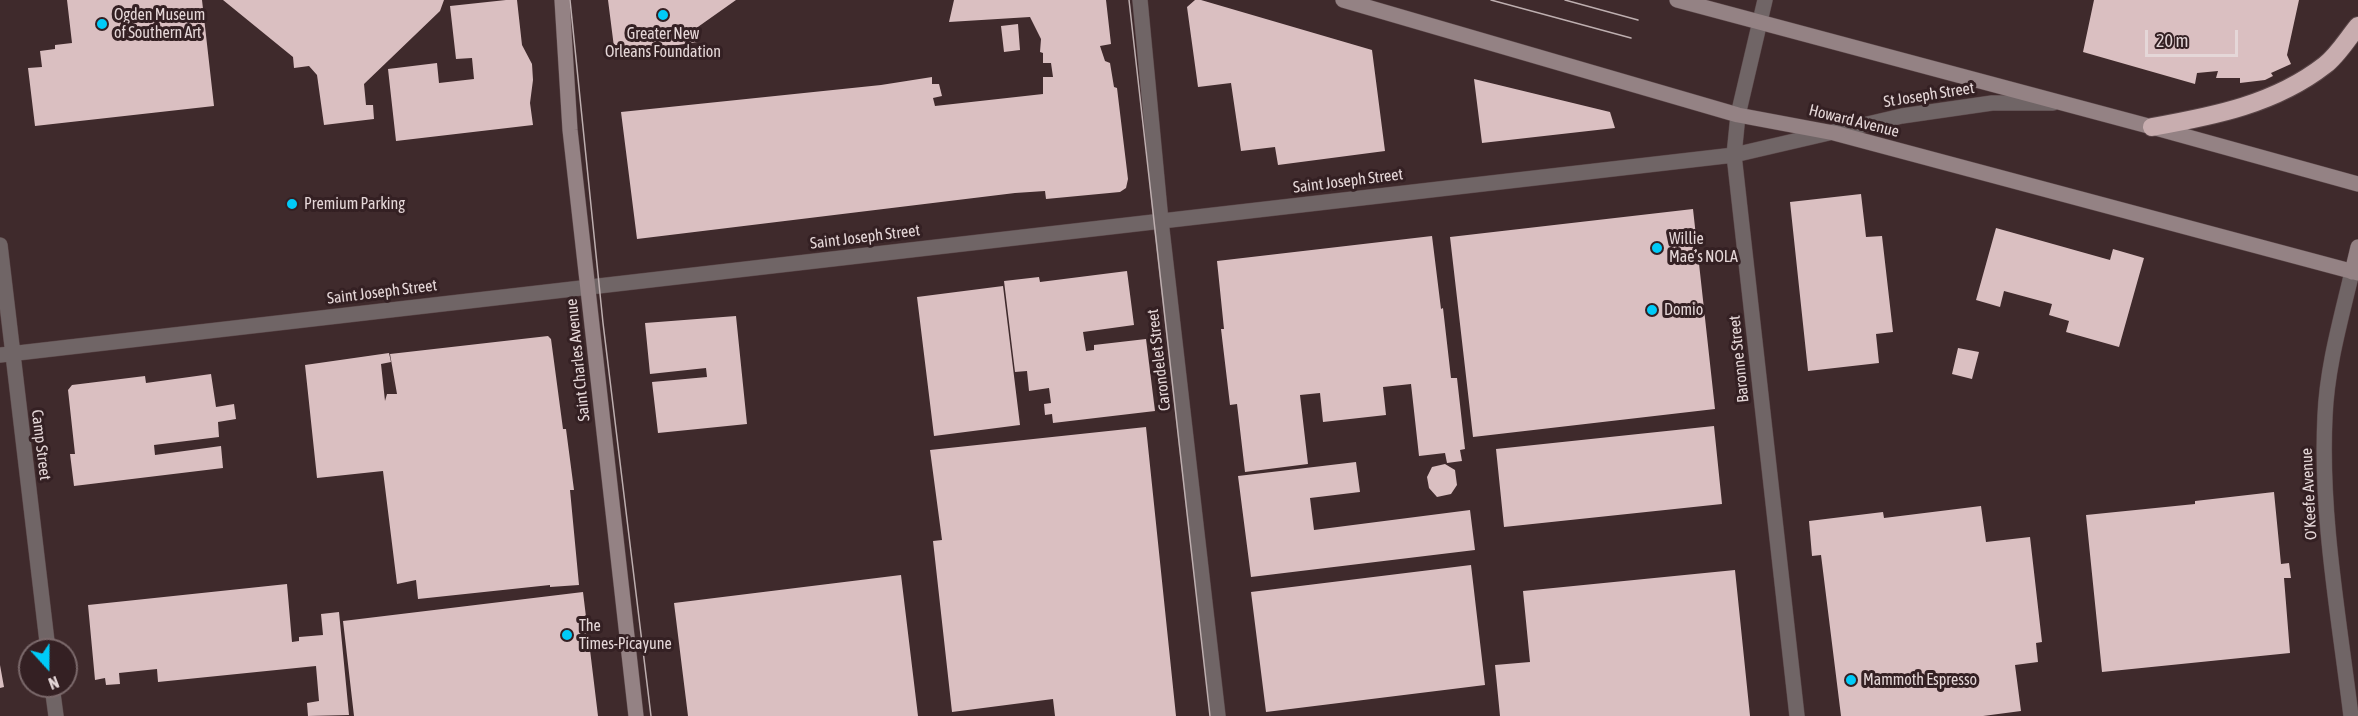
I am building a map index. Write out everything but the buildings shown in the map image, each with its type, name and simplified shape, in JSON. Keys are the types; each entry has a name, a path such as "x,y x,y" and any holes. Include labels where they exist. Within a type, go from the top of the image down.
{"highway":[{"path":"2152,127 2223,114 2274,96 2327,64 2358,26"}],"main road":[{"name":"Saint Charles Avenue","path":"562,0 570,130 636,716"},
{"name":"Howard Avenue","path":"1343,0 1738,115 1834,133 2355,273"},
{"path":"1677,0 2358,184"},
{"path":"2355,273 2358,247"}],"street":[{"name":"Carondelet Street","path":"1140,0 1161,221 1218,716"},
{"name":"Baronne Street","path":"1765,0 1738,115 1734,155 1797,716"},
{"name":"St Joseph Street","path":"1734,155 1902,116 1992,103 2062,103"},
{"name":"Saint Joseph Street","path":"6,354 1734,155"},
{"name":"Camp Street","path":"0,245 6,354 46,638"},
{"name":"O'Keefe Avenue","path":"2351,716 2330,544 2324,462 2325,413 2331,360 2355,273"},
{"path":"54,698 56,716"}],"tram line":[{"path":"570,0 603,323 651,716"},
{"path":"1129,0 1210,716"},
{"path":"1491,0 1631,38"},
{"path":"1565,0 1638,20"}],"place":[{"name":"Greater New Orleans Foundation","path":"663,15"},
{"name":"Ogden Museum of Southern Art","path":"102,24"},
{"name":"Premium Parking","path":"292,204"},
{"name":"Willie Mae’s NOLA","path":"1657,248"},
{"name":"Domio","path":"1652,310"},
{"name":"The Times-Picayune","path":"567,635"},
{"name":"Mammoth Espresso","path":"1851,680"}]}
